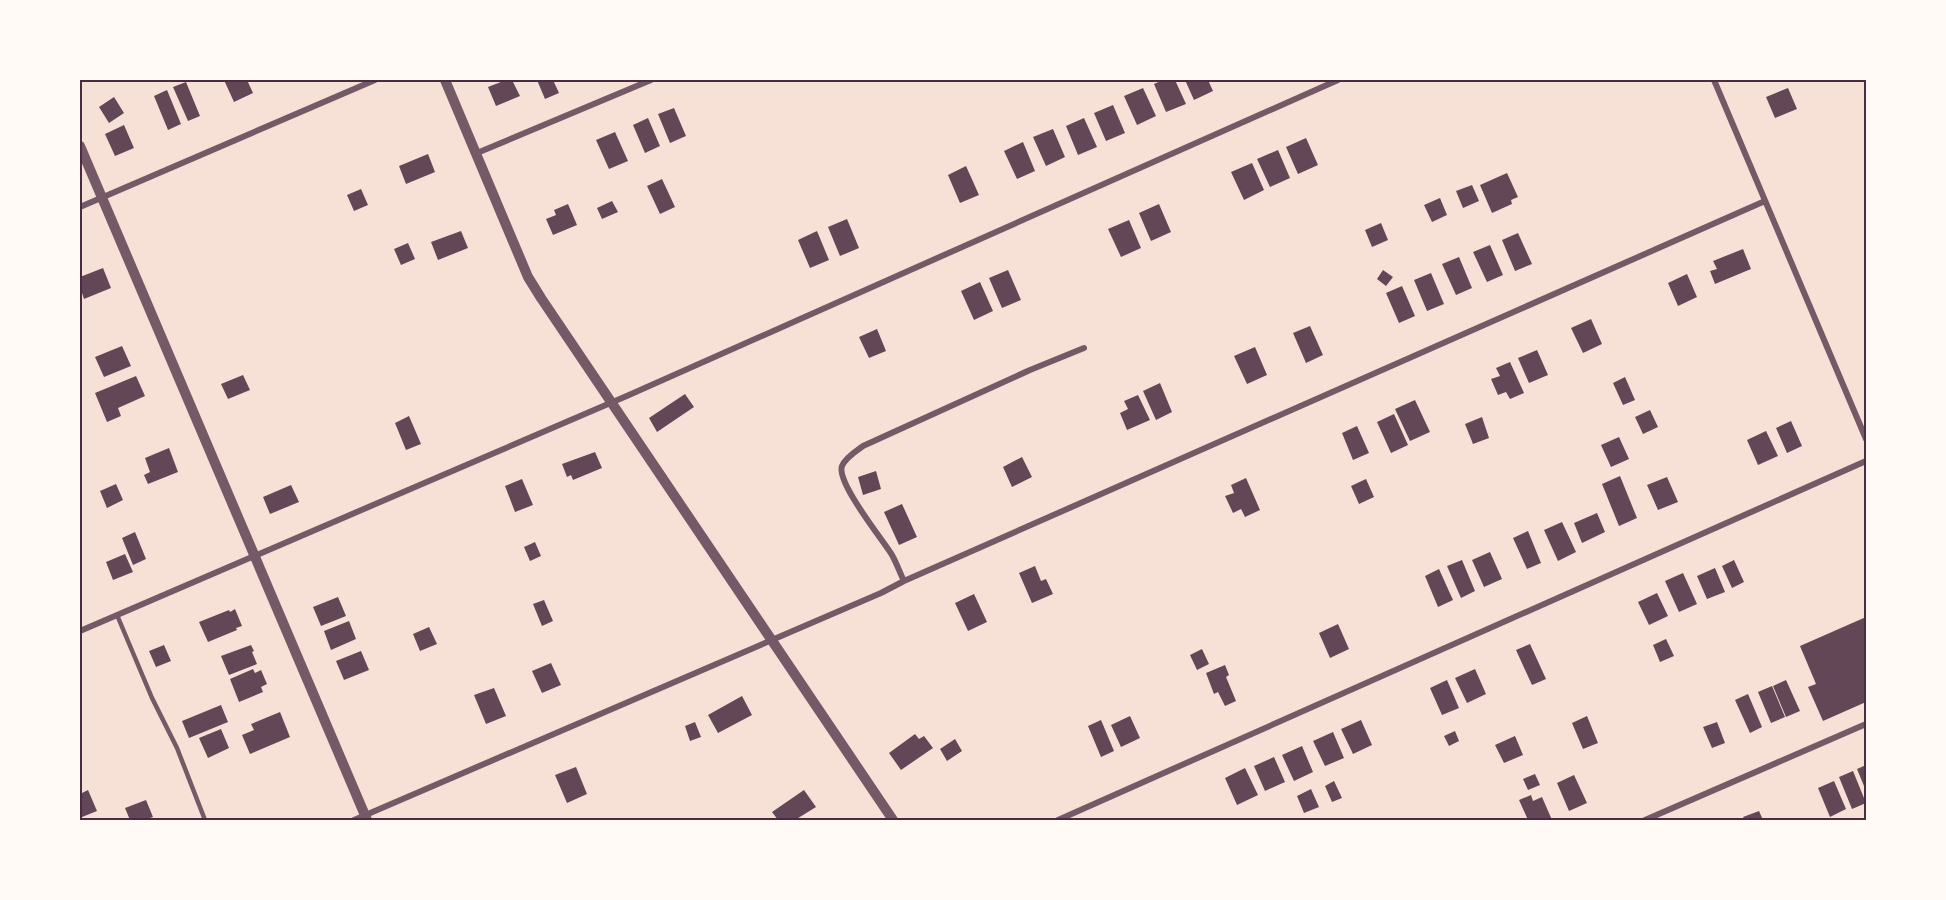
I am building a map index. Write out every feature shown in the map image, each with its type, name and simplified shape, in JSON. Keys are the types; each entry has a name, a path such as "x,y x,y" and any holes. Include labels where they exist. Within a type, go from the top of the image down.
{"street":[{"path":"80,207 375,80"},
{"path":"445,80 528,277 540,298 893,820"},
{"path":"477,153 651,80"},
{"path":"80,631 611,403 1338,80"},
{"path":"1714,80 1866,439"},
{"path":"80,146 254,556 362,819 881,593 1765,201"},
{"path":"904,581 893,557 848,489 842,475 842,466 848,458 863,446 1084,348"},
{"path":"1058,820 1866,461"},
{"path":"1645,820 1866,724"}],"lane":[{"path":"117,615 152,698 177,748 205,820"}],"building":[{"path":"224,80 247,80 253,93 234,102"},
{"path":"512,80 520,96 496,106 488,87"},
{"path":"537,80 553,80 559,93 545,99"},
{"path":"1163,80 1175,80 1186,104 1166,112 1154,84"},
{"path":"1185,80 1208,80 1213,91 1194,100"},
{"path":"186,82 200,116 188,121 173,87"},
{"path":"1143,88 1156,116 1137,125 1124,96"},
{"path":"1788,88 1797,109 1775,118 1766,97"},
{"path":"167,90 181,124 168,130 154,96"},
{"path":"114,97 124,113 109,123 99,107"},
{"path":"1113,105 1125,133 1106,141 1094,113"},
{"path":"674,108 686,136 670,143 658,114"},
{"path":"648,118 660,146 645,153 633,125"},
{"path":"1084,118 1097,147 1078,155 1066,126"},
{"path":"124,125 134,148 115,156 105,134"},
{"path":"1053,129 1065,157 1046,166 1033,137"},
{"path":"615,132 628,161 609,169 596,140"},
{"path":"1306,138 1318,165 1298,174 1286,147"},
{"path":"1023,142 1035,171 1017,179 1004,151"},
{"path":"1278,150 1290,178 1270,187 1257,159"},
{"path":"428,154 435,172 406,184 399,166"},
{"path":"1252,163 1264,190 1244,200 1231,172"},
{"path":"966,166 979,195 960,203 948,175"},
{"path":"1507,173 1518,197 1511,200 1512,204 1492,213 1480,185"},
{"path":"662,179 675,207 660,214 647,186"},
{"path":"1472,185 1479,201 1463,208 1456,191"},
{"path":"361,189 368,205 354,211 347,195"},
{"path":"1440,198 1447,215 1432,222 1424,205"},
{"path":"612,201 618,212 602,219 597,208"},
{"path":"568,204 577,225 553,235 546,219 556,215 554,210"},
{"path":"1159,204 1171,232 1151,241 1139,213"},
{"path":"847,219 859,248 840,256 828,227"},
{"path":"1129,220 1141,248 1121,257 1108,229"},
{"path":"1381,223 1388,240 1372,247 1365,230"},
{"path":"461,231 468,248 438,260 431,242"},
{"path":"817,231 829,260 810,268 798,240"},
{"path":"1518,233 1532,264 1515,271 1502,240"},
{"path":"408,243 415,259 401,265 394,249"},
{"path":"1490,245 1503,275 1487,282 1473,252"},
{"path":"1743,249 1751,269 1715,284 1710,271 1717,269 1713,261"},
{"path":"1459,257 1472,288 1456,295 1442,264"},
{"path":"103,268 111,288 84,299 80,277"},
{"path":"1008,270 1021,300 1002,308 989,278"},
{"path":"1383,270 1393,277 1386,286 1377,279"},
{"path":"1431,273 1444,304 1427,311 1414,280"},
{"path":"1687,274 1697,297 1678,306 1668,283"},
{"path":"980,282 993,311 974,320 961,291"},
{"path":"1402,286 1415,316 1399,323 1386,293"},
{"path":"1591,319 1602,344 1583,353 1571,328"},
{"path":"1310,326 1323,355 1306,363 1293,333"},
{"path":"877,329 886,351 869,358 859,337"},
{"path":"122,346 131,366 104,377 95,357"},
{"path":"1255,347 1267,375 1247,384 1234,356"},
{"path":"1537,350 1548,375 1529,383 1518,358"},
{"path":"1510,362 1524,393 1510,399 1506,392 1498,395 1491,379 1500,376 1496,368"},
{"path":"243,375 250,390 228,399 221,384"},
{"path":"136,376 145,396 118,408 121,416 107,422 95,393"},
{"path":"1625,377 1635,400 1623,405 1613,383"},
{"path":"1160,383 1172,412 1156,420 1143,391"},
{"path":"685,394 694,407 657,432 649,418"},
{"path":"1138,395 1150,420 1127,430 1120,413 1128,409 1124,401"},
{"path":"1415,400 1430,432 1410,441 1395,409"},
{"path":"1650,410 1658,427 1643,434 1635,417"},
{"path":"1394,414 1408,445 1391,453 1377,422"},
{"path":"409,416 421,444 406,450 395,423"},
{"path":"1482,417 1489,438 1473,444 1465,424"},
{"path":"1791,421 1802,446 1787,453 1776,428"},
{"path":"1357,426 1369,453 1353,460 1342,433"},
{"path":"1766,431 1778,456 1758,465 1747,440"},
{"path":"1619,437 1629,459 1611,467 1601,445"},
{"path":"169,448 178,472 148,484 144,475 150,472 145,458"},
{"path":"595,452 602,468 573,480 571,475 567,477 562,464"},
{"path":"1022,457 1032,477 1012,487 1003,467"},
{"path":"876,471 881,489 863,495 858,477"},
{"path":"1620,476 1637,518 1619,526 1602,484"},
{"path":"1667,477 1678,502 1658,510 1647,485"},
{"path":"1246,478 1260,510 1245,517 1241,509 1233,513 1225,496 1234,493 1231,485"},
{"path":"522,479 533,505 515,512 505,486"},
{"path":"1366,479 1374,497 1359,504 1351,486"},
{"path":"116,484 123,500 107,508 100,491"},
{"path":"291,485 299,502 270,514 263,497"},
{"path":"902,504 917,537 899,545 884,512"},
{"path":"1597,513 1605,532 1582,543 1574,523"},
{"path":"1562,522 1576,552 1558,561 1544,530"},
{"path":"1528,531 1541,563 1527,569 1513,538"},
{"path":"135,532 146,559 133,565 122,538"},
{"path":"535,542 541,556 530,561 524,547"},
{"path":"1490,552 1502,579 1484,587 1472,560"},
{"path":"125,554 133,572 113,580 106,562"},
{"path":"1462,560 1475,591 1461,598 1447,566"},
{"path":"1734,560 1744,582 1732,588 1722,566"},
{"path":"1035,566 1041,581 1046,579 1053,594 1032,603 1019,573"},
{"path":"1715,568 1725,592 1707,599 1697,576"},
{"path":"1439,569 1453,600 1438,607 1425,576"},
{"path":"1683,573 1697,604 1679,612 1665,581"},
{"path":"1657,593 1668,616 1649,625 1638,602"},
{"path":"974,594 987,622 968,631 955,603"},
{"path":"338,597 346,616 321,626 313,607"},
{"path":"544,600 553,621 542,626 533,604"},
{"path":"235,609 242,626 208,642 199,622"},
{"path":"1866,617 1866,702 1823,721 1808,687 1816,684 1800,646"},
{"path":"349,621 356,639 331,650 324,631"},
{"path":"1338,624 1349,649 1330,658 1319,633"},
{"path":"429,627 437,644 420,651 413,634"},
{"path":"1666,639 1674,656 1660,662 1653,645"},
{"path":"1530,644 1546,679 1532,685 1516,650"},
{"path":"164,645 171,661 156,667 149,651"},
{"path":"251,645 257,664 229,675 221,656"},
{"path":"1202,649 1209,664 1197,670 1190,655"},
{"path":"361,651 369,670 344,680 336,661"},
{"path":"551,663 561,685 542,693 532,671"},
{"path":"1225,665 1229,675 1226,677 1236,701 1225,706 1218,692 1214,694 1206,673"},
{"path":"253,669 255,673 261,670 267,684 261,687 263,692 239,702 230,679"},
{"path":"1475,669 1486,694 1467,703 1455,678"},
{"path":"1447,680 1459,708 1442,715 1430,688"},
{"path":"1786,680 1800,711 1786,717 1773,686"},
{"path":"1772,686 1785,717 1771,723 1758,692"},
{"path":"494,688 506,716 486,724 474,695"},
{"path":"1748,694 1762,727 1750,733 1735,700"},
{"path":"742,696 752,715 718,733 708,715"},
{"path":"221,705 228,722 189,738 182,721"},
{"path":"280,712 290,737 250,754 242,735 254,730 251,724"},
{"path":"1130,716 1140,738 1121,747 1111,725"},
{"path":"1587,716 1598,743 1583,749 1572,723"},
{"path":"1101,720 1114,751 1101,757 1088,726"},
{"path":"1361,720 1372,745 1353,754 1341,729"},
{"path":"695,722 701,737 690,741 685,726"},
{"path":"1717,722 1725,743 1712,748 1703,727"},
{"path":"221,729 229,748 208,758 199,738"},
{"path":"1455,731 1459,741 1449,746 1444,736"},
{"path":"1333,732 1344,758 1325,766 1313,741"},
{"path":"915,734 919,739 924,736 933,748 901,770 889,753"},
{"path":"1515,736 1523,755 1504,763 1495,745"},
{"path":"955,739 962,751 947,761 940,749"},
{"path":"1302,746 1313,772 1294,781 1282,755"},
{"path":"1274,757 1285,782 1265,791 1254,766"},
{"path":"1866,765 1866,791 1857,769"},
{"path":"576,767 587,794 567,803 555,775"},
{"path":"1245,768 1258,795 1237,805 1225,778"},
{"path":"1853,771 1866,803 1852,809 1839,777"},
{"path":"1535,774 1540,785 1528,790 1523,779"},
{"path":"1574,775 1587,803 1569,811 1557,783"},
{"path":"1334,781 1342,798 1332,802 1325,786"},
{"path":"1834,781 1846,809 1830,817 1818,788"},
{"path":"1311,789 1319,807 1304,813 1297,796"},
{"path":"88,790 97,811 82,817 80,794"},
{"path":"804,790 816,807 795,820 778,820 772,812"},
{"path":"1531,795 1533,801 1542,797 1552,820 1528,820 1519,800"},
{"path":"146,800 153,817 144,820 130,820 125,808"},
{"path":"1759,811 1763,820 1745,820 1743,817"}]}
